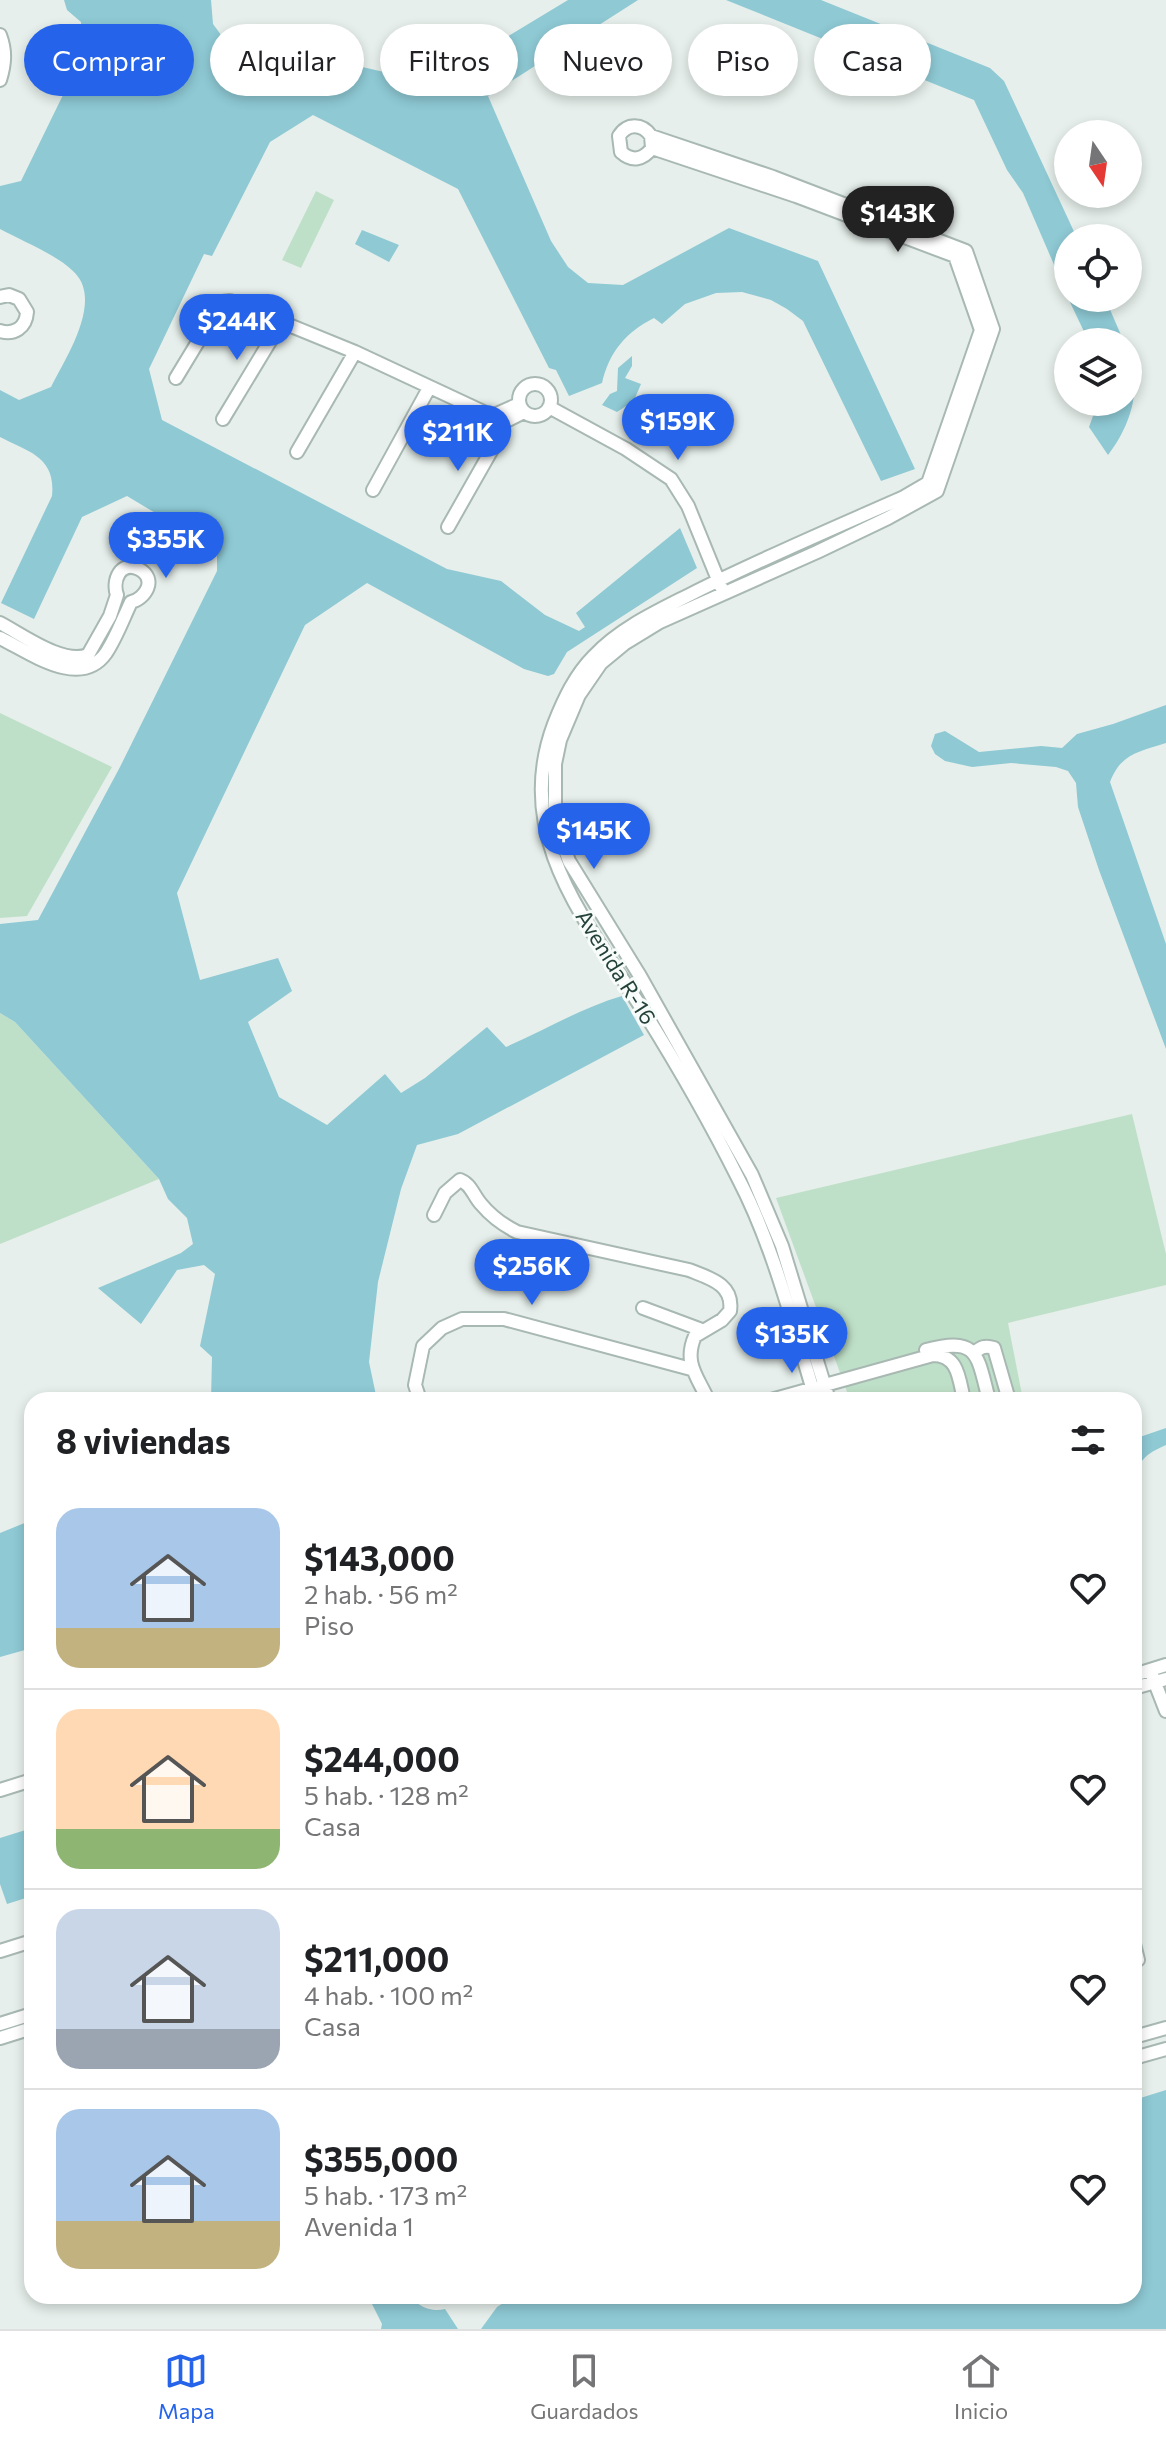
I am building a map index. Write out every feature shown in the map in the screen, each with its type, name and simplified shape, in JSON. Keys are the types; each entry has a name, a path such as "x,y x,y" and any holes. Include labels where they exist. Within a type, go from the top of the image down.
{"street":[{"path":"0,35 5,64 0,80"},
{"name":"Avenida R-16","path":"651,142 966,251 993,329 932,487 912,506 831,546 721,586 624,644 601,663 579,695 560,740 554,785 562,864 654,1000 752,1175 782,1246 818,1387"},
{"path":"0,297 9,295 19,299 27,312 25,323 17,330 7,333 0,331"},
{"path":"176,378 222,302 230,301 355,352 495,420 522,408"},
{"path":"223,419 281,323"},
{"path":"297,452 355,352"},
{"path":"536,384 549,392 546,412 535,416 522,408 524,389 536,384"},
{"path":"373,490 429,388"},
{"path":"549,407 626,449 671,479 688,506 721,586"},
{"path":"448,527 499,437 495,420"},
{"path":"130,568 139,569 149,584 140,600 131,602 117,595 114,587 115,578 121,571 130,568"},
{"path":"1,626 59,654 72,659 80,658 88,655 94,646 117,595"},
{"path":"0,638 58,666 71,670 84,668 106,654 131,602"},
{"path":"434,1215 445,1193 460,1180 467,1183 481,1205 503,1225 517,1232 689,1270 716,1281 729,1294 730,1311 722,1320 702,1330 692,1343 691,1369 704,1392"},
{"path":"643,1308 702,1330"},
{"path":"417,1392 415,1385 423,1346 442,1328 462,1319 504,1319 691,1369"},
{"path":"818,1387 945,1345 957,1344 974,1353 987,1392"},
{"path":"974,1353 979,1348 994,1348 1007,1392"},
{"path":"818,1387 933,1355 943,1355 956,1366 962,1392"},
{"path":"1166,1665 1157,1677 1166,1711"},
{"path":"0,1790 24,1782"},
{"path":"0,1951 24,1944"},
{"path":"0,2024 24,2016"},
{"path":"1142,2035 1166,2028"},
{"path":"0,2038 24,2030"},
{"path":"1142,2056 1166,2049"}],"green space":[{"path":"316,191 334,200 301,268 282,260"},
{"path":"0,713 112,767 27,916 0,918"},
{"path":"0,1013 15,1022 159,1179 0,1244"},
{"path":"1132,1114 1166,1254 1166,1285 1008,1323 1021,1392 847,1392 776,1198"}],"water":[{"path":"64,0 211,0 210,96 364,96 364,67 380,71 380,96 488,96 551,241 568,267 588,283 623,285 729,228 818,261 915,469 881,481 803,321 771,300 742,292 716,293 685,304 662,324 654,318 644,324 620,344 609,362 602,383 569,396 556,370 549,368 458,189 313,115 270,142 212,256 204,254 149,369 162,420 447,569 501,581 545,615 579,631 585,627 576,613 680,528 697,568 567,652 554,674 548,676 524,669 367,583 305,625 177,893 200,980 278,958 292,991 248,1022 279,1097 327,1125 385,1074 401,1093 425,1078 487,1027 506,1047 622,996 644,1035 458,1134 417,1145 401,1189 378,1282 369,1362 375,1392 211,1392 212,1357 200,1346 215,1274 204,1265 177,1270 141,1324 98,1288 181,1253 193,1244 187,1218 168,1199 159,1179 15,1022 0,1013 0,924 38,920 120,767 217,571 217,543 200,526 162,517 127,496 82,517 34,619 1,603 52,496 52,483 45,464 30,452 0,437 0,390 19,400 51,387 79,330 85,299 83,285 68,266 0,229 0,186 21,181 62,96 194,96 194,24 81,22 67,10"},
{"path":"568,0 638,0 600,24 534,24 534,67 518,77 518,30"},
{"path":"726,0 821,0 881,24 814,24 814,35 798,29 798,24 786,24"},
{"path":"931,44 990,68 1004,81 1054,189 1054,208 1063,208 1070,224 1054,224 1054,265 1023,193 1007,170 974,100 931,83"},
{"path":"362,230 399,245 389,262 355,244"},
{"path":"1075,312 1111,312 1118,328 1082,328"},
{"path":"632,356 632,366 625,378 641,384 632,405 617,412 602,405 610,394 617,391 618,368"},
{"path":"1093,416 1129,416 1108,455 1089,427"},
{"path":"1166,705 1166,743 1125,759 1110,782 1166,944 1166,1049 1099,870 1078,807 1076,783 1068,771 1011,763 972,767 945,761 935,754 931,746 935,734 945,731 979,752 1041,746 1062,748 1077,734"},
{"path":"1166,1428 1166,1445 1142,1461 1142,1436"},
{"path":"24,1523 24,1650 0,1657 0,1533"},
{"path":"24,1830 24,1899 7,1904 0,1884 0,1838"},
{"path":"1166,2090 1166,2329 481,2329 502,2304 1142,2304 1142,2098"},
{"path":"372,2304 418,2304 435,2310 445,2309 458,2329 381,2329 382,2324"}]}
